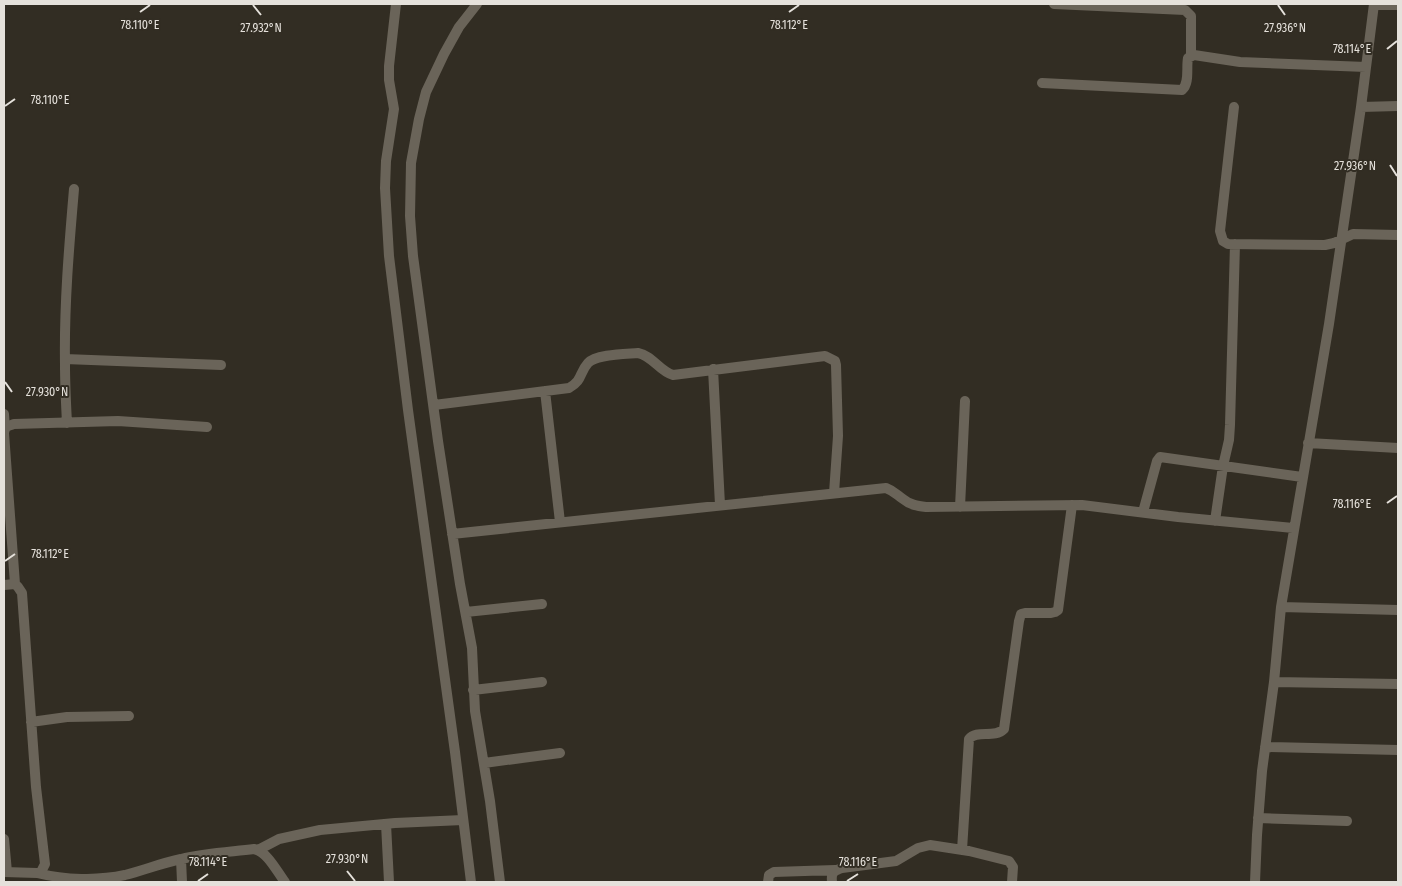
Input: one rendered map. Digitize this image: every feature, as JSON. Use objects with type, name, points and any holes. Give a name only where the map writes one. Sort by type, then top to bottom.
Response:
[{"type":"street","points":[[396,4],[388,66],[388,80],[394,109],[386,161],[385,188],[389,256],[471,882]]},
{"type":"street","points":[[477,4],[455,34],[426,92],[411,163],[410,216],[413,256],[452,534],[472,648],[475,710],[490,801],[500,882]]},
{"type":"street","points":[[1042,83],[1182,90],[1186,84],[1187,61],[1190,56],[1191,16],[1185,10],[1054,4]]},
{"type":"street","points":[[1255,882],[1258,818],[1281,607],[1329,324],[1374,4],[1398,5]]},
{"type":"street","points":[[1190,56],[1240,62],[1366,67]]},
{"type":"street","points":[[1361,107],[1398,106]]},
{"type":"street","points":[[1234,107],[1220,232],[1222,241],[1228,244],[1325,245],[1353,234],[1398,234]]},
{"type":"street","points":[[67,423],[65,358],[69,247],[74,189]]},
{"type":"street","points":[[1215,521],[1229,440],[1235,244]]},
{"type":"street","points":[[434,405],[569,388],[578,382],[588,363],[601,357],[644,354],[663,370],[673,375],[825,356],[835,361],[836,365],[838,420],[834,493]]},
{"type":"street","points":[[65,358],[220,366]]},
{"type":"street","points":[[713,369],[720,505]]},
{"type":"street","points":[[545,391],[560,522]]},
{"type":"street","points":[[960,507],[965,401]]},
{"type":"street","points":[[4,414],[9,584],[18,587],[22,593],[36,786],[45,864],[41,872],[37,873]]},
{"type":"street","points":[[5,428],[14,424],[118,421],[208,427]]},
{"type":"street","points":[[1308,443],[1398,448]]},
{"type":"street","points":[[1143,512],[1156,462],[1160,457],[1302,477]]},
{"type":"street","points":[[452,534],[886,488],[894,491],[912,505],[926,507],[1072,505],[1293,528]]},
{"type":"street","points":[[962,850],[968,739],[974,734],[997,734],[1004,729],[1021,614],[1025,612],[1051,613],[1058,610],[1072,505]]},
{"type":"street","points":[[466,612],[542,604]]},
{"type":"street","points":[[1281,607],[1398,610]]},
{"type":"street","points":[[473,690],[542,682]]},
{"type":"street","points":[[1274,682],[1398,684]]},
{"type":"street","points":[[31,722],[67,717],[129,716]]},
{"type":"street","points":[[1265,748],[1398,750]]},
{"type":"street","points":[[484,763],[560,753]]},
{"type":"street","points":[[1258,818],[1348,821]]},
{"type":"street","points":[[4,839],[5,872],[37,873],[48,876],[68,877],[116,876],[206,854],[258,850],[278,839],[320,830],[463,820]]},
{"type":"street","points":[[386,824],[389,882]]},
{"type":"street","points":[[768,882],[769,875],[774,872],[835,870],[888,863],[896,861],[924,845],[930,845],[1009,860],[1013,867],[1012,882]]},
{"type":"street","points":[[258,850],[265,855],[285,882]]},
{"type":"street","points":[[181,859],[182,882]]},
{"type":"street","points":[[832,882],[831,875],[835,870]]}]
